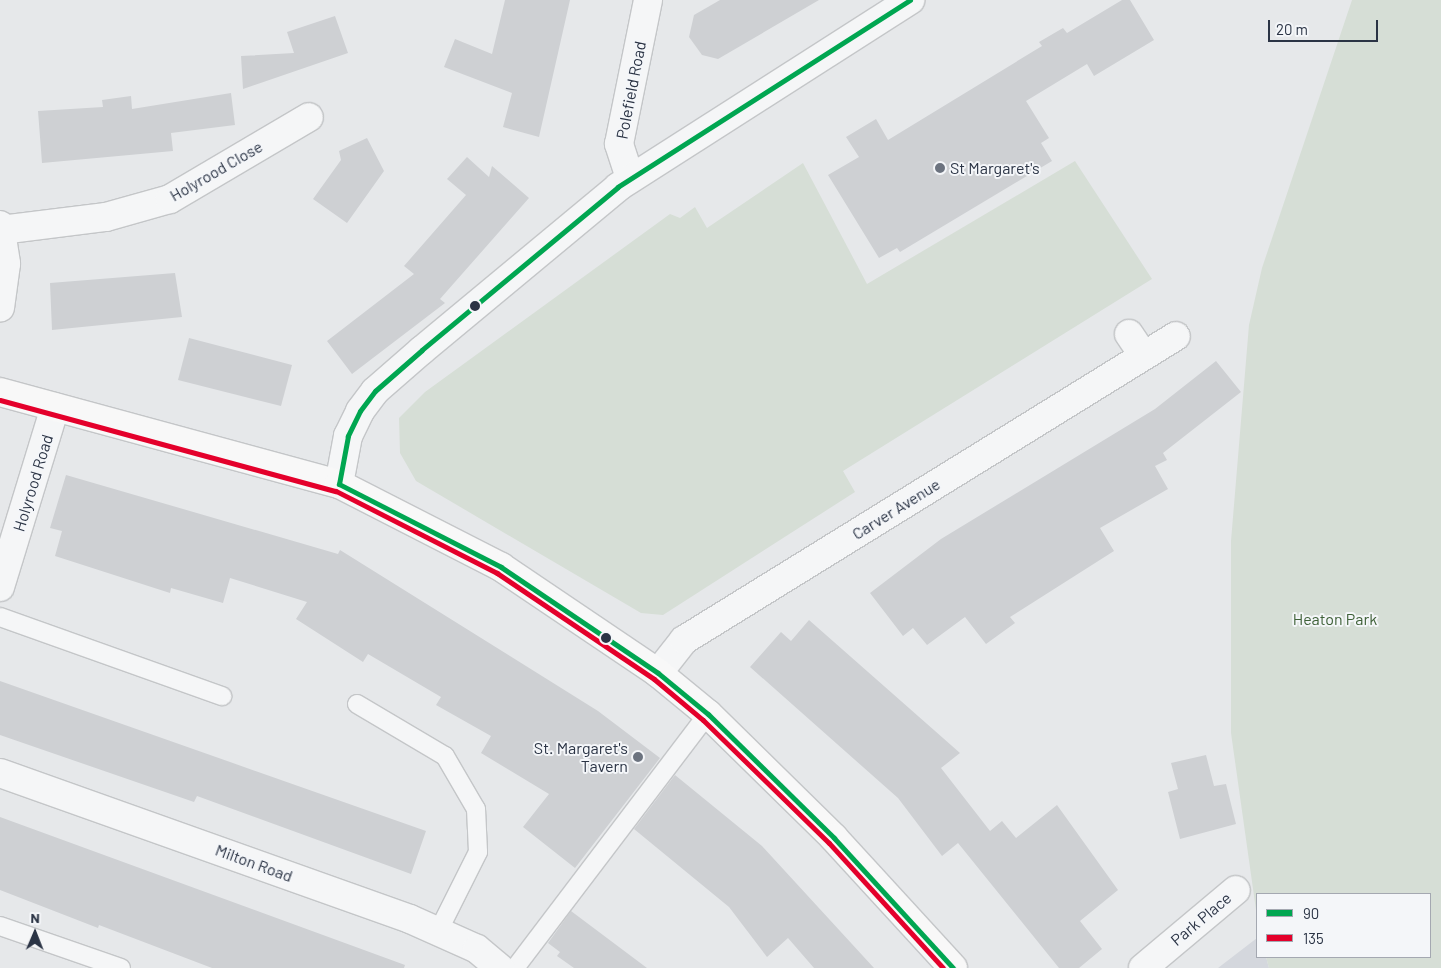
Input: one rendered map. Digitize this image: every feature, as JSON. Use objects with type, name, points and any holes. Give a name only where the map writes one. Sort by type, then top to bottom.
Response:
[{"type":"main road","points":[[0,392],[339,484],[501,567],[658,673],[708,714],[834,838],[953,968]]},
{"type":"street","name":"Polefield Road","points":[[630,178],[619,144],[648,0]]},
{"type":"street","points":[[339,484],[348,436],[375,391],[630,178],[910,0]]},
{"type":"street","name":"Holyrood Close","points":[[1,230],[106,217],[170,199],[309,117]]},
{"type":"street","points":[[0,225],[6,264],[0,308]]},
{"type":"street","name":"Carver Avenue","points":[[658,673],[684,640],[1136,345],[1176,336]]},
{"type":"street","name":"Holyrood Road","points":[[0,587],[55,407]]},
{"type":"street","name":"Milton Road","points":[[0,773],[438,932],[476,949],[500,968]]},
{"type":"street","name":"Park Place","points":[[1143,968],[1236,890]]},
{"type":"lane","points":[[0,617],[222,696]]},
{"type":"lane","points":[[357,704],[445,756],[476,809],[478,852],[438,932]]},
{"type":"lane","points":[[515,968],[708,714]]},
{"type":"lane","points":[[0,926],[121,968]]},
{"type":"shaded area","points":[[1256,939],[1256,958],[1266,958],[1269,968],[1218,968]]},
{"type":"green space","name":"Heaton Park","points":[[1352,0],[1441,0],[1441,968],[1269,968],[1266,958],[1431,958],[1431,893],[1256,893],[1256,910],[1231,733],[1231,541],[1249,325],[1262,268]]},
{"type":"green space","points":[[1075,161],[1152,279],[843,471],[855,492],[663,615],[641,613],[416,481],[400,453],[399,418],[425,392],[670,214],[680,218],[695,207],[707,228],[803,163],[867,284]]},
{"type":"building","points":[[505,0],[570,0],[539,137],[503,127],[512,93],[444,67],[455,39],[492,54]]},
{"type":"building","points":[[720,0],[819,0],[718,59],[702,55],[689,37],[694,15]]},
{"type":"building","name":"St Margaret's","points":[[1122,0],[1130,0],[1154,40],[1094,76],[1087,64],[1026,101],[1049,138],[1041,143],[1052,161],[900,252],[897,248],[879,258],[828,175],[859,157],[846,137],[876,119],[888,140],[1042,46],[1039,42],[1063,28],[1067,33]]},
{"type":"building","points":[[335,16],[348,53],[243,89],[241,56],[294,53],[287,32]]},
{"type":"building","points":[[231,93],[235,125],[171,133],[173,151],[42,163],[38,111],[103,107],[102,100],[131,96],[132,109]]},
{"type":"building","points":[[367,138],[384,171],[347,223],[313,199],[341,160],[339,151]]},
{"type":"building","points":[[467,157],[489,177],[492,166],[529,198],[440,299],[445,303],[352,374],[327,341],[414,274],[404,266],[466,195],[447,179]]},
{"type":"building","points":[[175,273],[182,317],[52,330],[50,283]]},
{"type":"building","points":[[189,338],[292,365],[281,406],[178,380]]},
{"type":"building","points":[[1216,361],[1241,392],[1163,453],[1167,460],[1155,466],[1168,489],[1100,528],[1114,551],[1010,617],[1015,623],[986,644],[965,617],[927,645],[913,628],[903,636],[870,593],[941,539],[1155,409]]},
{"type":"building","points":[[66,475],[338,554],[340,550],[598,711],[660,758],[575,868],[523,827],[549,794],[481,753],[491,736],[436,705],[441,697],[368,654],[363,662],[296,619],[307,602],[230,578],[223,603],[171,588],[170,593],[55,556],[62,531],[50,528]]},
{"type":"building","points":[[809,620],[960,753],[941,768],[990,831],[1002,821],[1016,838],[1057,805],[1118,890],[1080,921],[1102,949],[1079,968],[1059,968],[958,843],[942,856],[898,798],[750,667],[781,632],[791,641]]},
{"type":"building","points":[[0,681],[426,831],[411,874],[197,796],[194,802],[0,735]]},
{"type":"building","points":[[1206,755],[1214,786],[1226,784],[1236,824],[1180,839],[1168,792],[1178,789],[1171,763]]},
{"type":"building","points":[[675,775],[762,846],[874,968],[814,968],[788,938],[767,957],[729,907],[634,829]]},
{"type":"building","points":[[0,817],[405,965],[404,968],[212,968],[99,925],[98,928],[0,890]]},
{"type":"building","points":[[571,911],[647,968],[574,968],[557,956],[560,952],[548,943]]},
{"type":"transit line","name":"90","points":[[910,0],[618,187],[422,350],[375,391],[360,411],[348,436],[339,484],[501,567],[658,673],[708,714],[834,838],[953,968]]},
{"type":"transit line","name":"135","points":[[0,400],[336,491],[497,573],[654,679],[703,720],[829,843],[943,968]]},
{"type":"place","name":"St Margaret's","points":[[940,168]]},
{"type":"place","name":"St. Margaret's Tavern","points":[[638,757]]}]
